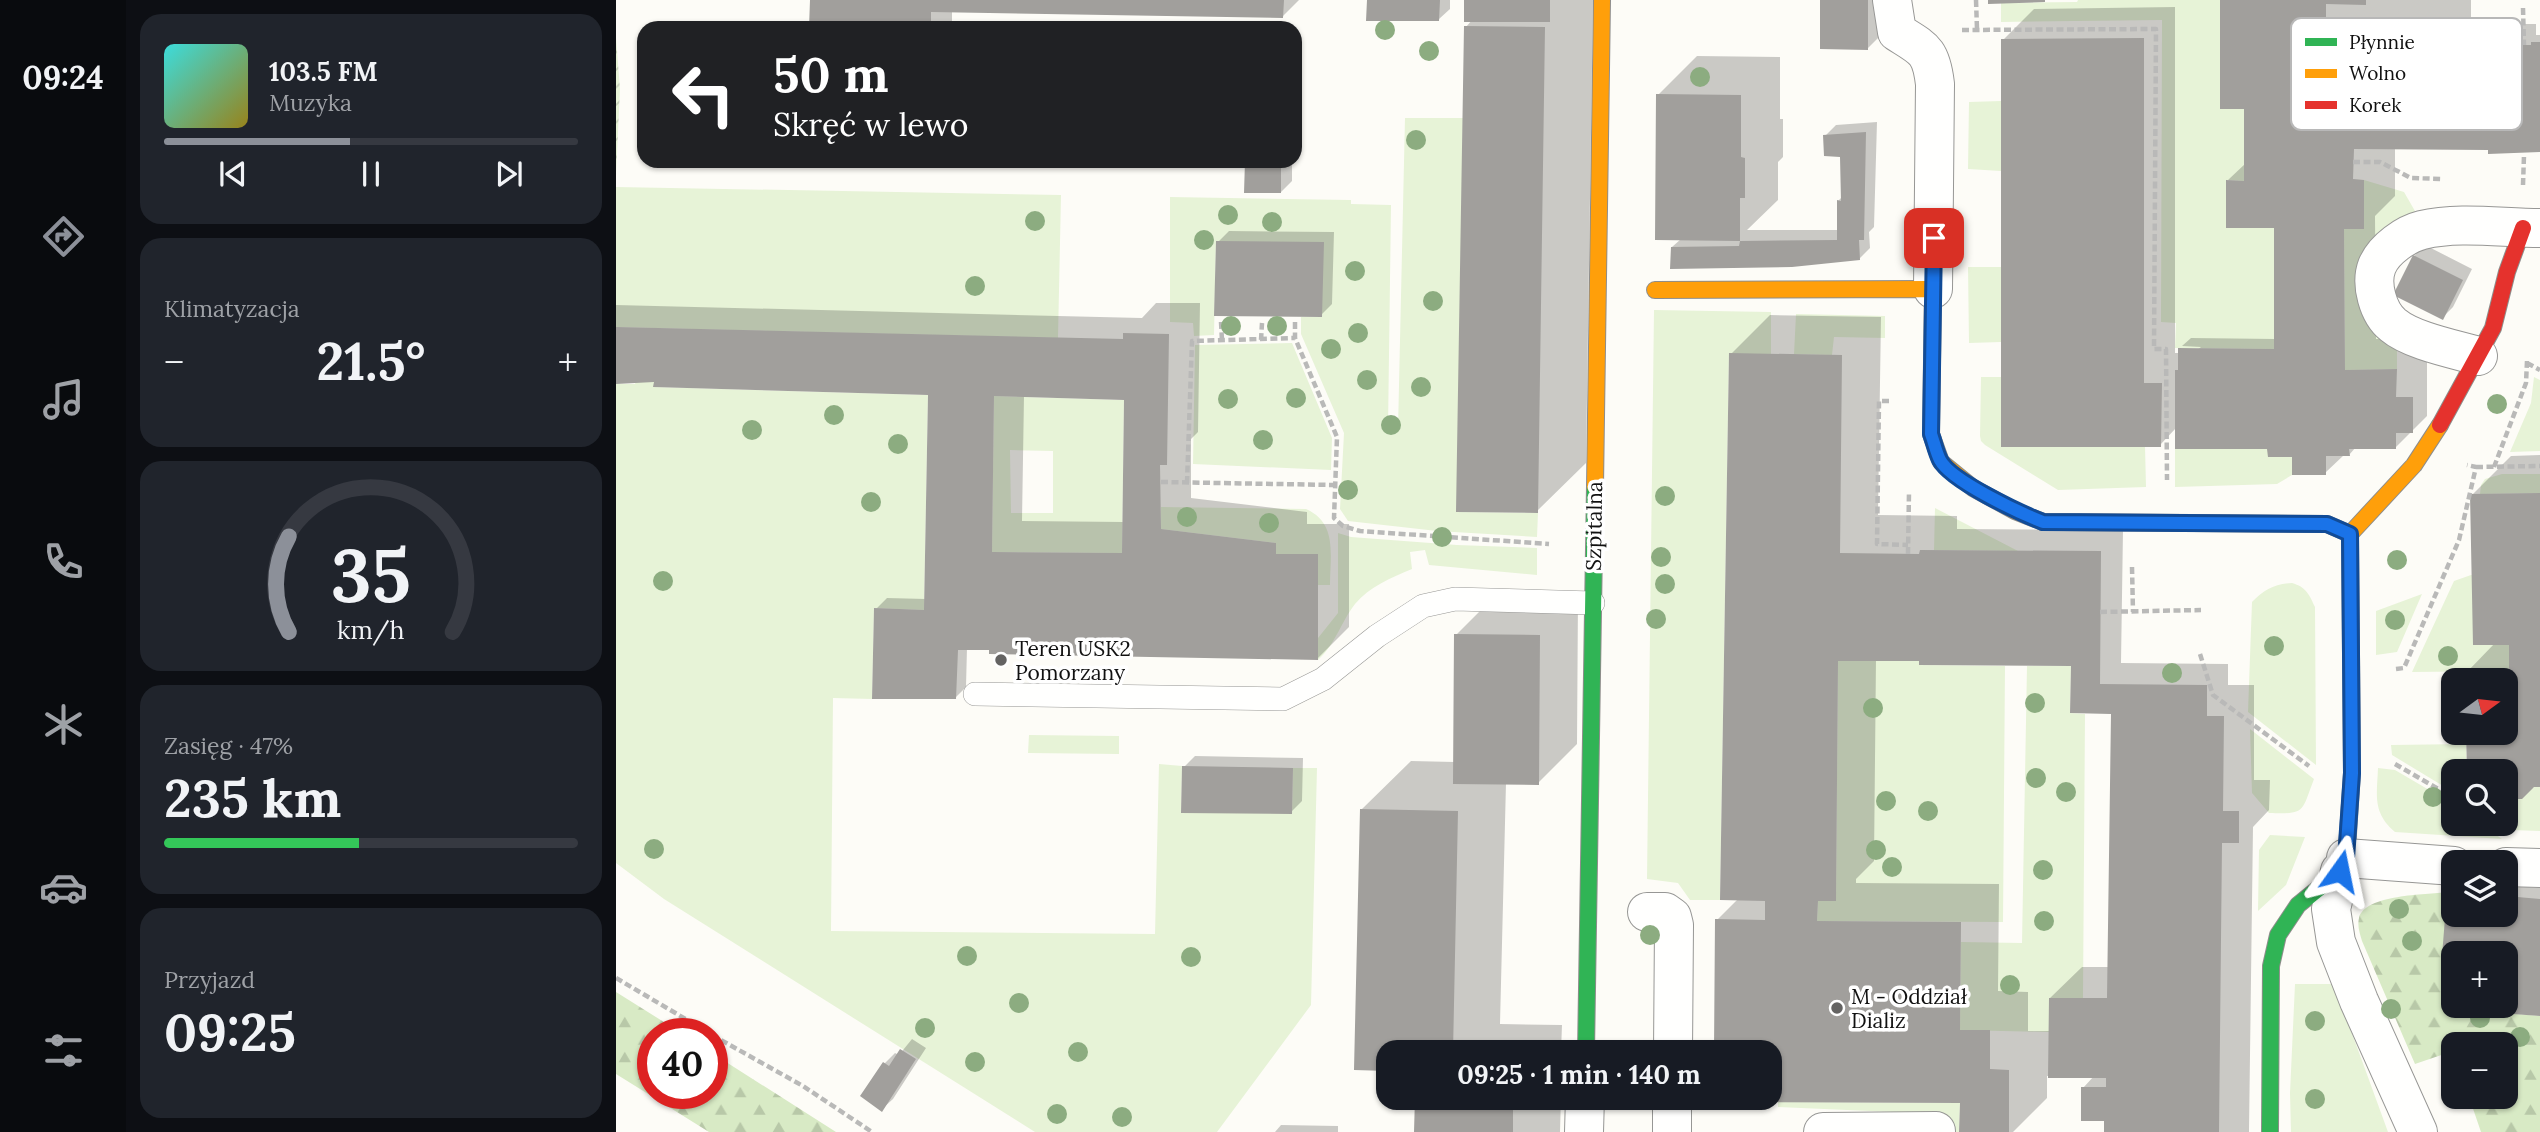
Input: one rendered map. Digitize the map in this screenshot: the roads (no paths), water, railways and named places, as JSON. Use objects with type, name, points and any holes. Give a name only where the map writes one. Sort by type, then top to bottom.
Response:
[{"type":"street","name":"Szpitalna","points":[[1586,1040],[1602,0]]},
{"type":"street","points":[[1892,0],[1897,32],[1920,47],[1932,62],[1935,84],[1931,434],[1941,462],[1973,488],[2015,511],[2043,522],[2327,524],[2350,534]]},
{"type":"street","points":[[2418,1132],[2359,1001],[2336,942],[2331,909],[2343,865],[2352,773],[2350,534],[2414,466],[2451,408],[2493,328],[2507,272],[2531,228],[2445,227],[2421,230],[2403,237],[2377,265],[2378,306],[2393,325],[2427,341],[2478,356]]},
{"type":"street","points":[[1655,290],[1933,289]]},
{"type":"street","points":[[2270,1132],[2271,965],[2278,934],[2298,905],[2343,865],[2441,866]]},
{"type":"street","points":[[2518,867],[2540,868]]},
{"type":"street","points":[[1647,912],[1665,912],[1672,916],[1674,925],[1673,1040]]},
{"type":"street","points":[[1584,1132],[1585,1110]]},
{"type":"street","points":[[1672,1110],[1672,1132]]},
{"type":"street","points":[[1823,1132],[1936,1131]]},
{"type":"lane","points":[[975,694],[1283,699],[1323,679],[1377,636],[1423,606],[1455,599],[1593,603]]},
{"type":"place","name":"Teren USK2 Pomorzany","points":[[1001,660]]},
{"type":"place","name":"M - Oddział Dializ","points":[[1837,1008]]}]
